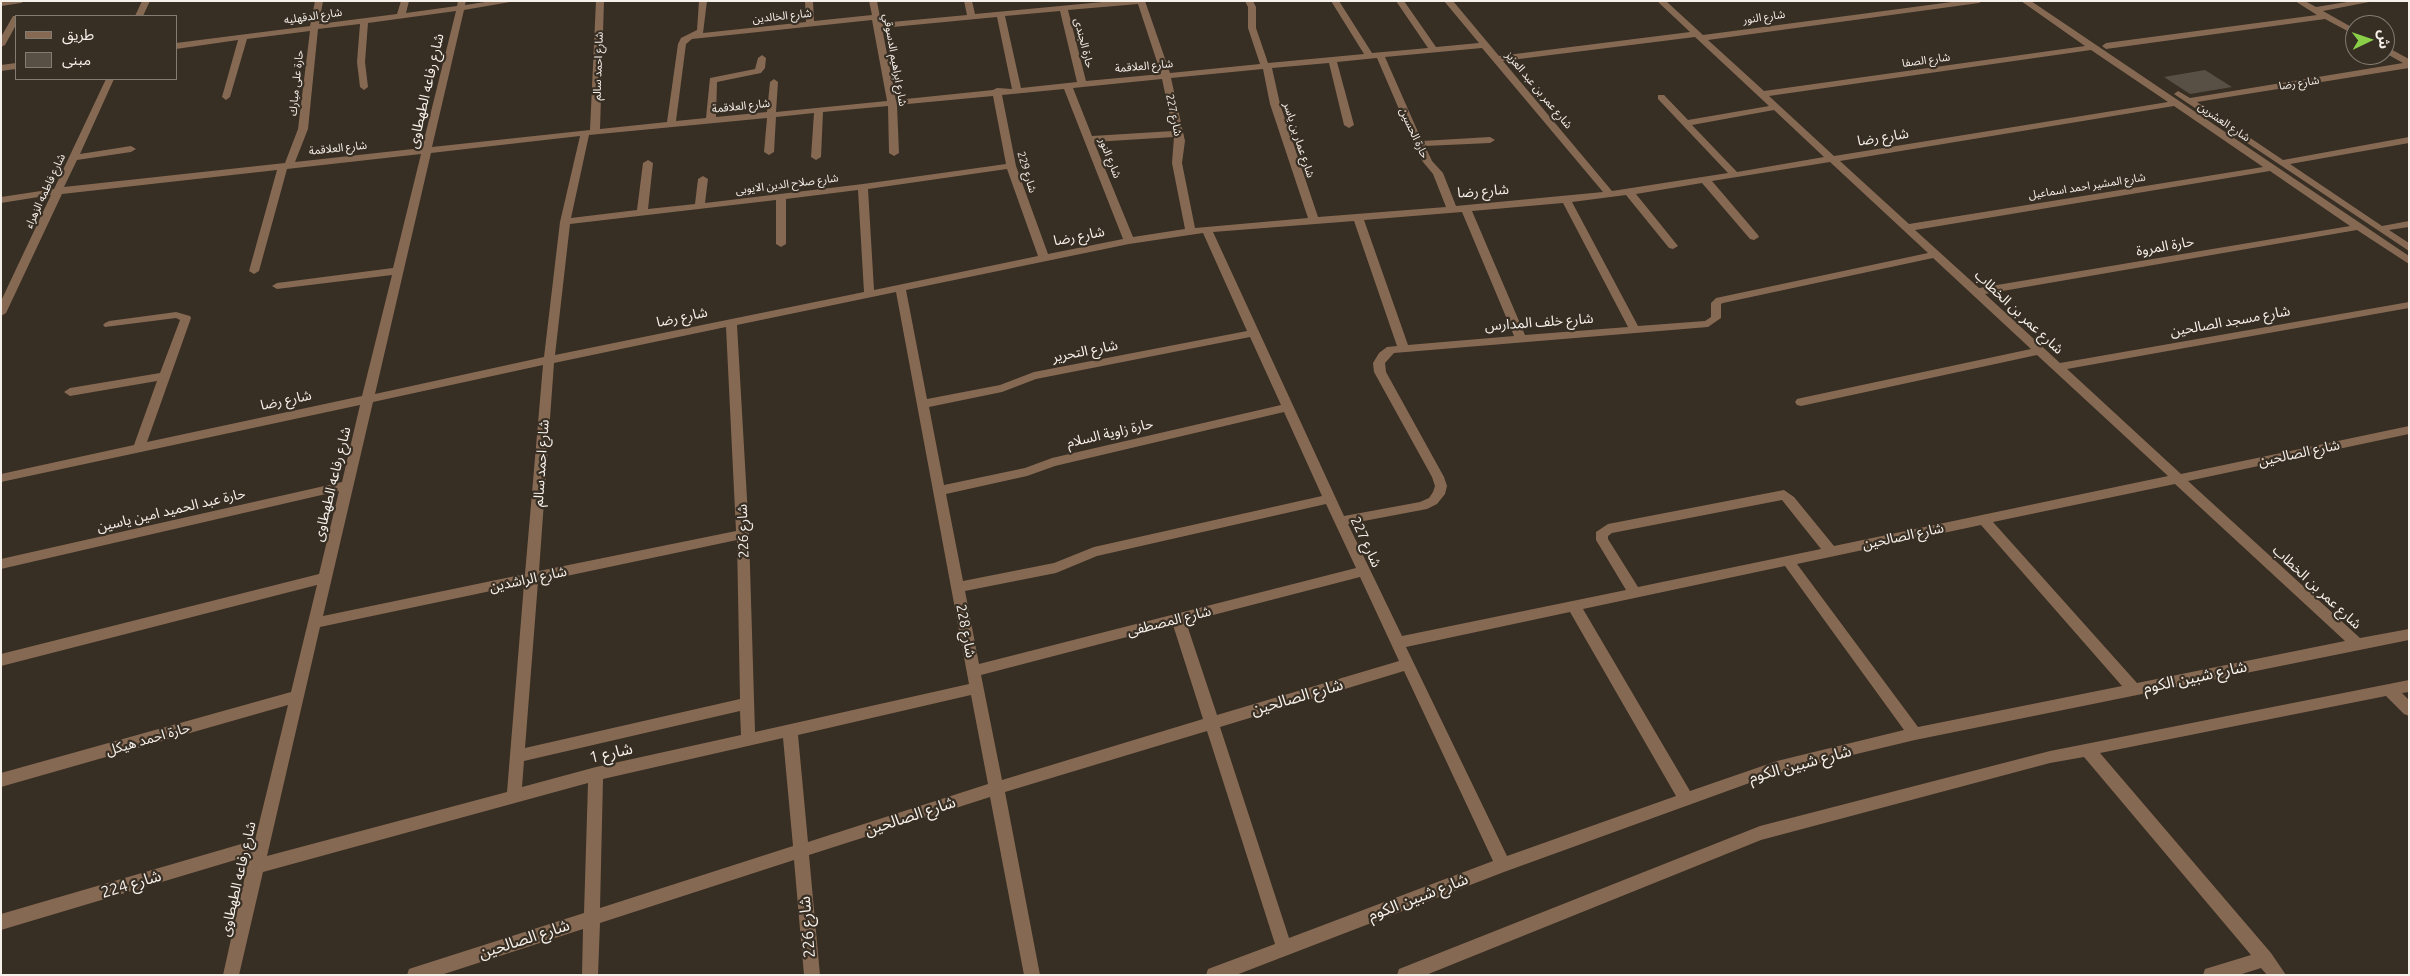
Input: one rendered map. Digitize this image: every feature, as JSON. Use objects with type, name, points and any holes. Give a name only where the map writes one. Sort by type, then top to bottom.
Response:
[{"type":"street","points":[[1,4],[21,1]]},
{"type":"street","points":[[18,15],[26,1]]},
{"type":"street","points":[[139,15],[146,1]]},
{"type":"street","name":"حارة على مبارك","points":[[254,271],[286,165],[303,129],[314,28],[320,1]]},
{"type":"street","points":[[401,16],[404,1]]},
{"type":"street","name":"شارع الدقهليه","points":[[178,46],[401,16],[461,5],[512,1]]},
{"type":"street","name":"شارع احمد سالم","points":[[514,796],[549,360],[566,222],[590,132],[600,1]]},
{"type":"street","points":[[671,124],[682,44],[702,29],[704,1]]},
{"type":"street","points":[[809,1],[810,24]]},
{"type":"street","name":"شارع ابراهيم الدسوقي","points":[[873,1],[892,102],[894,153]]},
{"type":"street","points":[[968,1],[972,17]]},
{"type":"street","name":"شارع الخالدين","points":[[690,37],[810,24],[972,17],[1141,1]]},
{"type":"street","name":"شارع 227","points":[[1141,1],[1166,75],[1178,134],[1177,163],[1191,231]]},
{"type":"street","name":"شارع عمار بن ياسر","points":[[1249,1],[1252,8],[1252,28],[1266,66],[1275,104],[1314,220]]},
{"type":"street","points":[[1334,1],[1369,56]]},
{"type":"street","points":[[1400,1],[1434,50]]},
{"type":"street","name":"شارع عمر بن عبد العزيز","points":[[1448,1],[1610,195]]},
{"type":"street","name":"شارع عمر بن الخطاب","points":[[1661,1],[2357,644]]},
{"type":"street","name":"شارع النور","points":[[1496,58],[1699,36],[1979,1]]},
{"type":"street","name":"شارع العشرين","points":[[2025,1],[2176,103],[2409,248]]},
{"type":"street","name":"شارع العشرين","points":[[2040,1],[2189,101],[2359,228],[2409,261]]},
{"type":"street","points":[[2299,1],[2345,27]]},
{"type":"street","points":[[2314,10],[2370,1]]},
{"type":"street","name":"شارع رفاعه الطهطاوى","points":[[231,975],[313,623],[400,271],[461,5]]},
{"type":"street","name":"حارة الجندى","points":[[1063,8],[1082,83]]},
{"type":"street","points":[[1000,14],[1017,90]]},
{"type":"street","points":[[2106,46],[2325,16]]},
{"type":"street","points":[[1,46],[15,21]]},
{"type":"street","points":[[364,21],[362,62],[364,87]]},
{"type":"street","points":[[226,97],[243,37]]},
{"type":"street","name":"شارع العلاقمة","points":[[1,200],[58,191],[590,132],[1484,45]]},
{"type":"street","name":"شارع الصفا","points":[[1762,94],[2093,47]]},
{"type":"street","name":"حارة الحسين","points":[[1380,55],[1419,144],[1428,162],[1438,173],[1452,209]]},
{"type":"street","points":[[2395,55],[2409,64]]},
{"type":"street","points":[[711,120],[713,80],[758,71],[761,68],[762,58]]},
{"type":"street","points":[[1332,59],[1349,125]]},
{"type":"street","name":"شارع رضا","points":[[2189,101],[2409,64]]},
{"type":"street","points":[[1,68],[15,66]]},
{"type":"street","name":"شارع فاطمه الزهراء","points":[[1,313],[110,80]]},
{"type":"street","points":[[769,152],[774,82]]},
{"type":"street","name":"شارع النور","points":[[1067,85],[1129,241]]},
{"type":"street","name":"شارع 229","points":[[997,92],[1011,166],[1044,258]]},
{"type":"street","points":[[1661,96],[1736,176]]},
{"type":"street","name":"شارع رضا","points":[[1,478],[549,360],[1129,241],[1206,229],[1610,195],[2176,103]]},
{"type":"street","points":[[1686,123],[1776,107]]},
{"type":"street","points":[[816,157],[819,109]]},
{"type":"street","points":[[1089,139],[1178,134]]},
{"type":"street","points":[[1419,144],[1490,140]]},
{"type":"street","name":"شارع المشير احمد اسماعيل","points":[[1906,228],[2276,165],[2409,140]]},
{"type":"street","points":[[74,158],[131,150]]},
{"type":"street","points":[[642,214],[648,163]]},
{"type":"street","name":"شارع صلاح الدين الايوبى","points":[[566,222],[863,187],[1011,166]]},
{"type":"street","points":[[700,207],[703,179]]},
{"type":"street","points":[[1705,180],[1754,237]]},
{"type":"street","points":[[863,187],[869,294]]},
{"type":"street","points":[[1629,192],[1673,246]]},
{"type":"street","points":[[780,197],[781,244]]},
{"type":"street","points":[[1566,200],[1635,330]]},
{"type":"street","points":[[1466,208],[1521,339]]},
{"type":"street","points":[[1358,216],[1403,348]]},
{"type":"street","points":[[2380,229],[2409,224]]},
{"type":"street","name":"حارة المروة","points":[[1976,292],[2359,228]]},
{"type":"street","name":"شارع 227","points":[[1206,229],[1340,521],[1503,865]]},
{"type":"street","name":"شارع خلف المدارس","points":[[1340,521],[1423,506],[1433,501],[1439,494],[1441,486],[1438,477],[1380,372],[1379,363],[1383,356],[1392,350],[1708,324],[1716,318],[1716,303],[1720,300],[1936,255]]},
{"type":"street","points":[[277,286],[400,271]]},
{"type":"street","name":"شارع 228","points":[[900,287],[1032,975]]},
{"type":"street","name":"شارع مسجد الصالحين","points":[[2057,367],[2409,305]]},
{"type":"street","points":[[109,325],[176,315],[185,316],[186,318],[139,447]]},
{"type":"street","name":"شارع 226","points":[[731,322],[743,534],[748,740]]},
{"type":"street","name":"شارع التحرير","points":[[923,404],[1002,388],[1034,376],[1254,334]]},
{"type":"street","points":[[1801,402],[2039,351]]},
{"type":"street","points":[[70,392],[165,376]]},
{"type":"street","name":"حارة زاوية السلام","points":[[939,492],[1027,472],[1052,462],[1288,407]]},
{"type":"street","name":"شارع الصالحين","points":[[1397,643],[2409,430]]},
{"type":"street","name":"حارة عبد الحميد امين ياسين","points":[[1,564],[347,485]]},
{"type":"street","points":[[1635,593],[1602,540],[1602,535],[1608,529],[1784,495],[1831,552]]},
{"type":"street","points":[[958,587],[1056,568],[1094,552],[1330,499]]},
{"type":"street","points":[[1983,519],[2134,690]]},
{"type":"street","name":"شارع الراشدين","points":[[313,623],[743,534]]},
{"type":"street","points":[[1788,561],[1915,734]]},
{"type":"street","name":"شارع المصطفى","points":[[974,670],[1364,571]]},
{"type":"street","points":[[1,660],[324,578]]},
{"type":"street","points":[[1574,606],[1686,799]]},
{"type":"street","points":[[1178,618],[1284,947]]},
{"type":"street","name":"شارع شبين الكوم","points":[[1214,975],[1503,865],[1777,767],[1915,734],[2409,634]]},
{"type":"street","name":"شارع الصالحين","points":[[415,975],[997,788],[1407,664]]},
{"type":"street","points":[[1406,975],[1760,833],[2088,750],[2409,686]]},
{"type":"street","name":"شارع 1","points":[[255,867],[596,774],[978,688]]},
{"type":"street","points":[[2389,690],[2409,710]]},
{"type":"street","name":"حارة احمد هيكل","points":[[1,780],[296,697]]},
{"type":"street","points":[[517,756],[747,703]]},
{"type":"street","name":"شارع 226","points":[[790,730],[812,975]]},
{"type":"street","points":[[2088,750],[2278,975]]},
{"type":"street","points":[[590,975],[596,774]]},
{"type":"street","name":"شارع 224","points":[[1,922],[261,845]]},
{"type":"street","points":[[2211,975],[2265,959]]},
{"type":"building","points":[[2205,70],[2232,87],[2190,94],[2164,77]]}]
